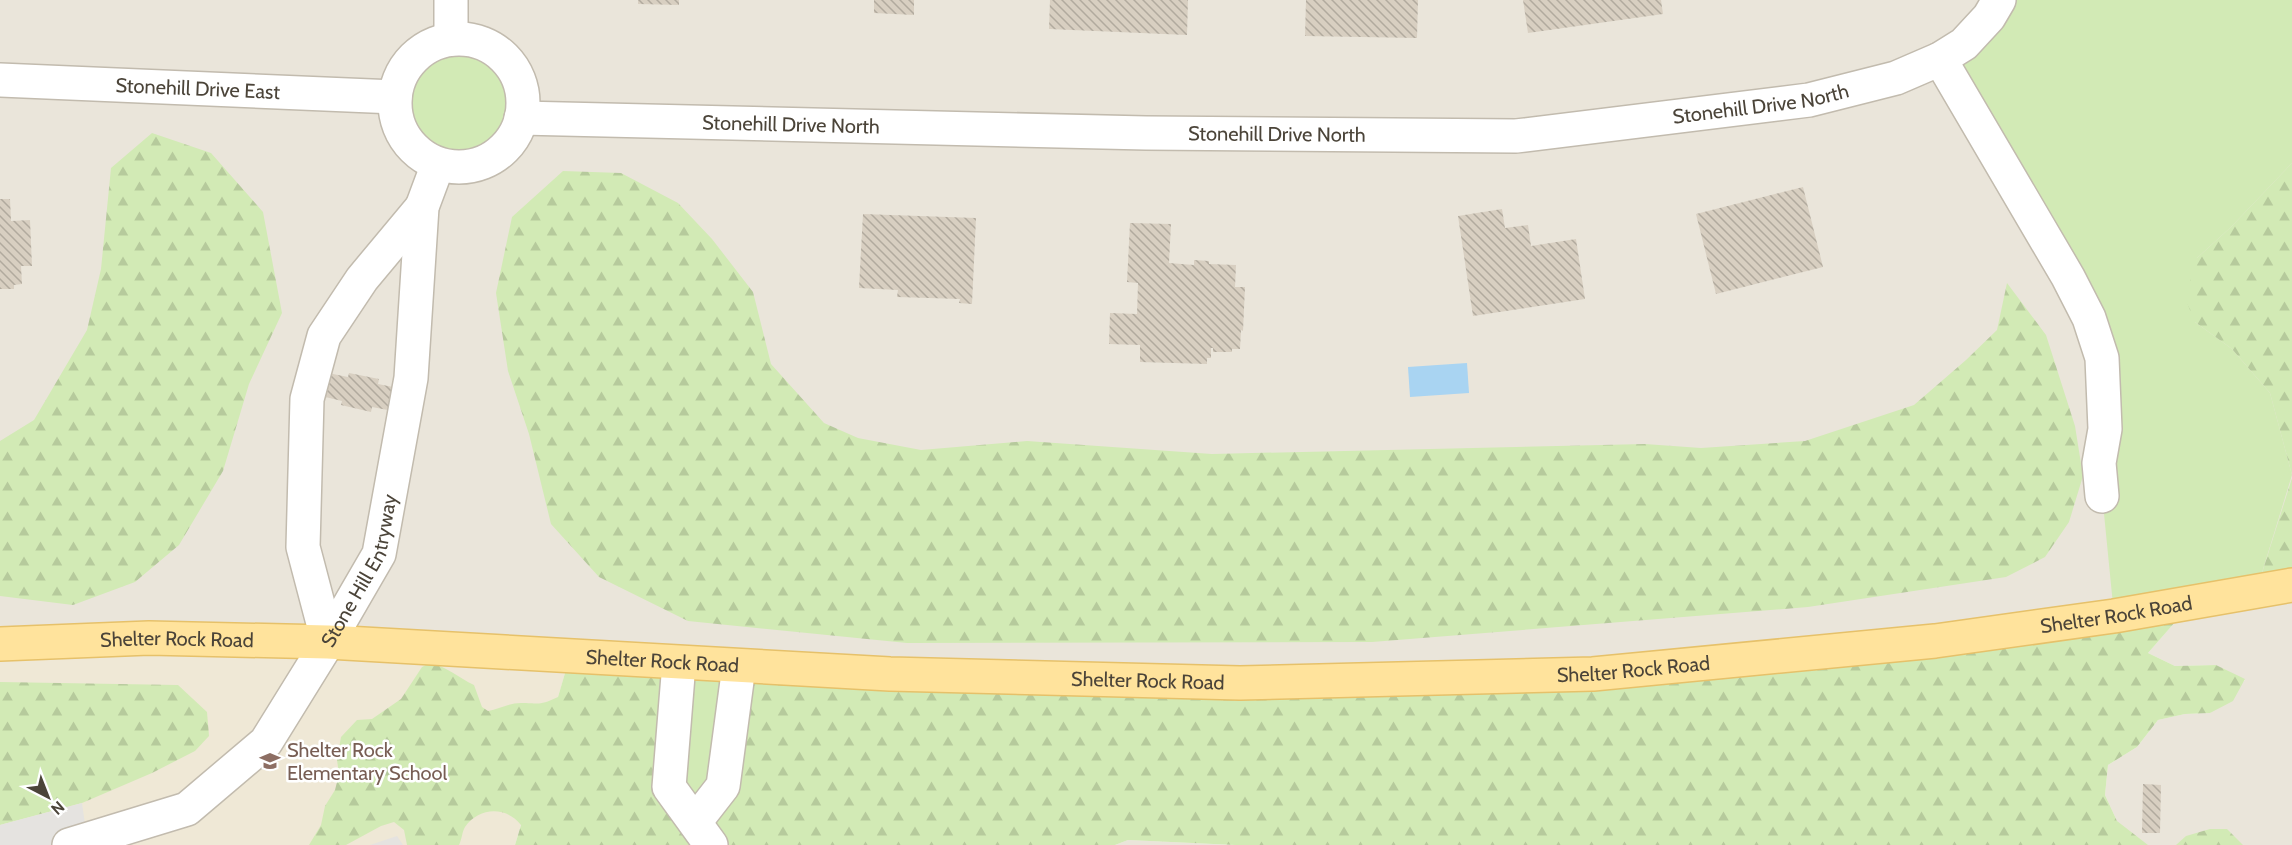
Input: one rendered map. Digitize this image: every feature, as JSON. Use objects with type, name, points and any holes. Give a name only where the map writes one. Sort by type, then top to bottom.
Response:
[{"type":"main road","name":"Shelter Rock Road","points":[[0,644],[149,638],[328,642],[890,674],[1240,683],[1593,674],[1935,641],[2114,616],[2292,585]]},
{"type":"street","points":[[451,0],[451,39]]},
{"type":"street","name":"Stonehill Drive North","points":[[521,118],[1146,133],[1516,135],[1809,100],[1896,78],[1964,44],[1989,17],[1999,0]]},
{"type":"street","points":[[451,39],[471,40],[491,48],[507,60],[518,78],[523,98],[521,118],[513,137],[489,159],[480,164],[459,168],[438,164],[419,154],[405,138],[396,119],[395,97],[400,76],[412,58],[430,46],[451,39]]},
{"type":"street","points":[[1940,58],[2068,277],[2089,318],[2102,358],[2105,429],[2099,463],[2102,496]]},
{"type":"street","name":"Stonehill Drive East","points":[[0,80],[395,97]]},
{"type":"street","name":"Stone Hill Entryway","points":[[328,642],[379,554],[411,378],[422,207],[438,164]]},
{"type":"street","name":"Stone Hill Entryway","points":[[328,642],[303,547],[307,399],[324,336],[362,279],[422,207]]},
{"type":"street","points":[[69,845],[187,809],[266,742],[328,642]]},
{"type":"street","points":[[679,663],[669,787],[703,834]]},
{"type":"street","points":[[703,834],[723,786],[739,666]]},
{"type":"shaded area","points":[[0,0],[2292,0],[2292,845],[2124,845],[2117,821],[2105,795],[2108,765],[2137,747],[2158,720],[2185,714],[2210,713],[2245,680],[2216,665],[2175,666],[2148,653],[2189,606],[1593,674],[0,644]]},
{"type":"shaded area","name":"Shelter Rock Elementary School","points":[[0,644],[570,656],[515,845],[0,845]]},
{"type":"shaded area","points":[[82,803],[88,845],[0,845],[0,825]]},
{"type":"shaded area","points":[[397,836],[403,845],[370,845]]},
{"type":"shaded area","points":[[1128,840],[1235,845],[1115,845]]},
{"type":"green space","points":[[1999,0],[2292,0],[2292,163],[2231,227],[2197,258],[2195,322],[2232,349],[2270,393],[2292,475],[2256,592],[2114,615],[2099,463],[2102,358],[1940,59]]},
{"type":"green space","points":[[459,39],[483,44],[504,58],[518,79],[523,103],[518,127],[504,148],[483,162],[459,167],[435,162],[414,148],[400,127],[395,103],[400,79],[414,58],[435,44]]},
{"type":"green space","points":[[152,133],[211,153],[263,212],[282,313],[249,384],[223,471],[179,545],[135,582],[73,605],[0,596],[0,441],[34,420],[87,330],[101,269],[111,168]]},
{"type":"green space","points":[[2292,163],[2292,475],[2270,393],[2232,349],[2195,322],[2185,298],[2197,258],[2231,227]]},
{"type":"green space","points":[[563,171],[621,173],[678,203],[712,239],[753,292],[771,364],[824,423],[858,438],[921,450],[1027,441],[1212,454],[1645,444],[1701,448],[1805,441],[1914,405],[1997,330],[2007,283],[2046,335],[2075,426],[2083,476],[2069,522],[2045,557],[2006,577],[1808,607],[1372,642],[907,643],[688,621],[599,577],[551,524],[529,434],[508,371],[496,293],[512,217]]},
{"type":"green space","points":[[2292,478],[2292,585],[2256,592]]},
{"type":"green space","points":[[2190,605],[2148,653],[2175,666],[2216,665],[2245,679],[2233,701],[2210,713],[2185,714],[2158,720],[2137,747],[2108,765],[2105,795],[2117,821],[2148,845],[1235,845],[1128,840],[1115,845],[515,845],[521,825],[508,814],[493,811],[471,820],[464,829],[459,845],[407,845],[404,830],[394,822],[381,826],[346,845],[309,845],[321,825],[325,806],[335,790],[339,774],[337,760],[341,737],[357,720],[372,719],[401,699],[422,667],[430,663],[447,669],[474,685],[482,707],[488,711],[517,703],[543,703],[558,697],[570,656],[679,663],[674,734],[695,822],[723,786],[739,666],[1593,674]]},
{"type":"green space","points":[[679,663],[739,666],[723,786],[695,822],[674,734]]},
{"type":"green space","points":[[0,682],[178,685],[207,712],[209,736],[195,751],[152,773],[82,803],[0,825]]},
{"type":"green space","points":[[2210,829],[2227,829],[2243,845],[2176,845],[2186,836]]},
{"type":"water","points":[[1467,363],[1469,393],[1410,397],[1408,367]]},
{"type":"building","points":[[638,0],[679,0],[679,5],[638,4]]},
{"type":"building","points":[[874,0],[914,0],[914,15],[874,13]]},
{"type":"building","points":[[1050,0],[1188,0],[1187,35],[1049,29]]},
{"type":"building","points":[[1306,0],[1418,0],[1417,38],[1305,36]]},
{"type":"building","points":[[1523,0],[1661,0],[1663,14],[1528,33]]},
{"type":"building","points":[[1803,187],[1823,267],[1716,294],[1696,214]]},
{"type":"building","points":[[0,199],[10,199],[11,221],[30,220],[32,266],[21,266],[22,284],[14,285],[14,289],[0,289]]},
{"type":"building","points":[[1502,209],[1505,228],[1528,225],[1531,246],[1576,239],[1585,299],[1473,316],[1458,216]]},
{"type":"building","points":[[863,214],[976,218],[972,304],[959,303],[960,299],[897,297],[898,290],[859,288]]},
{"type":"building","points":[[1130,223],[1171,224],[1169,263],[1194,265],[1194,260],[1209,261],[1209,264],[1236,265],[1235,287],[1245,287],[1240,349],[1232,349],[1232,352],[1213,352],[1211,348],[1211,358],[1207,358],[1207,364],[1140,362],[1140,345],[1109,344],[1110,313],[1137,314],[1138,283],[1127,282]]},
{"type":"building","points":[[323,372],[348,377],[349,373],[379,379],[378,384],[398,388],[393,411],[372,407],[371,412],[341,405],[342,401],[317,395]]},
{"type":"building","points":[[2143,784],[2161,785],[2160,833],[2142,833]]},
{"type":"place","name":"Shelter Rock Elementary School","points":[[270,761]]}]
